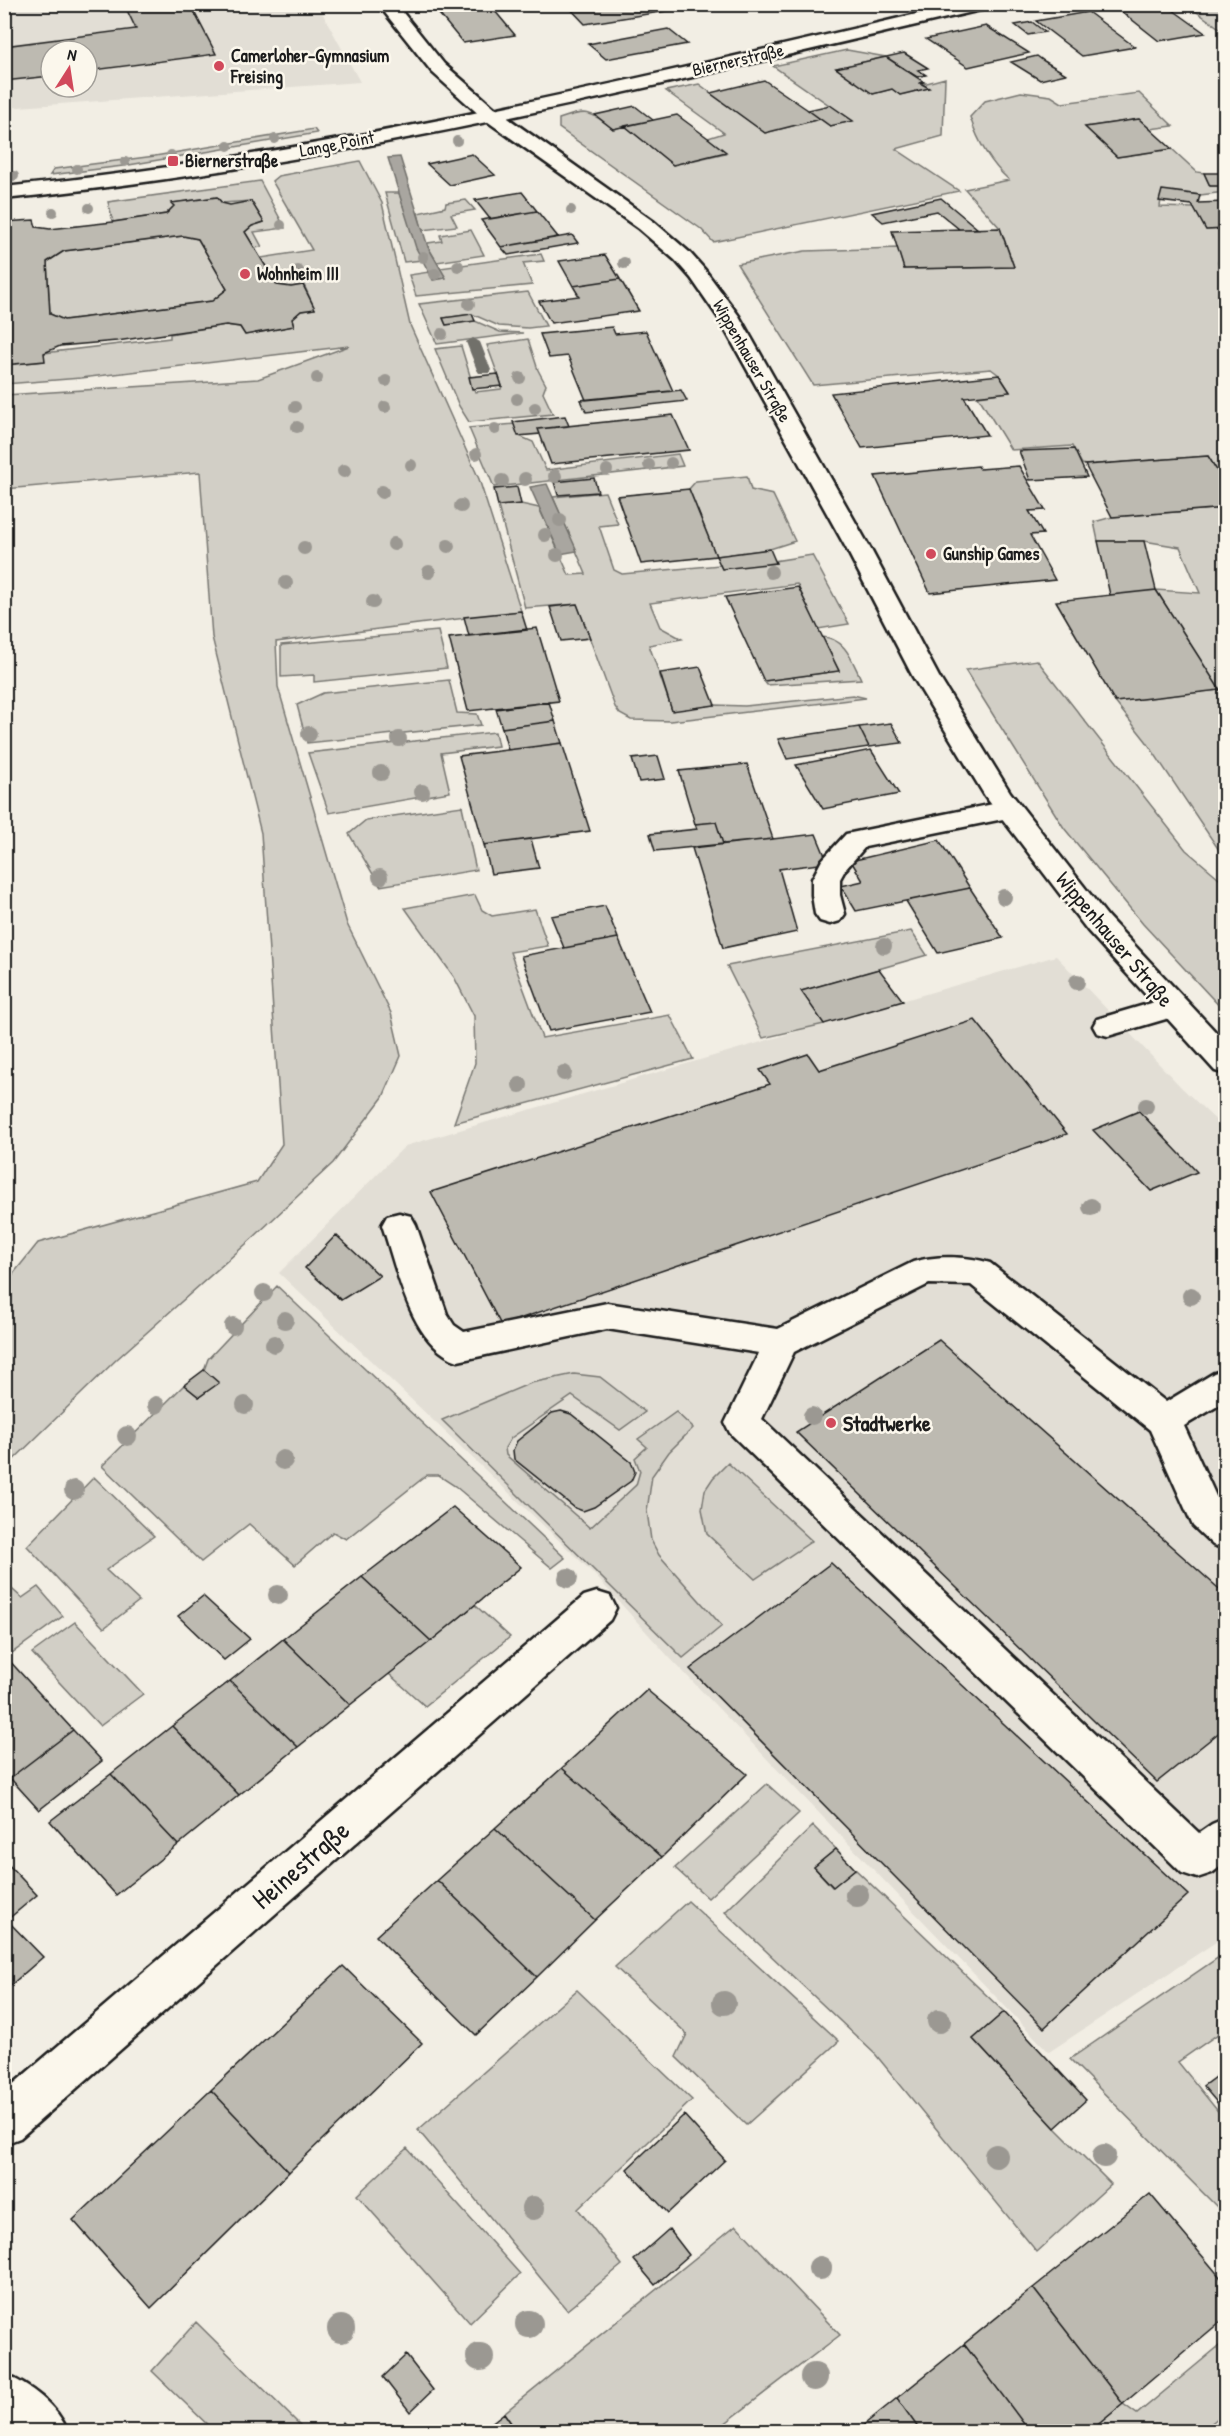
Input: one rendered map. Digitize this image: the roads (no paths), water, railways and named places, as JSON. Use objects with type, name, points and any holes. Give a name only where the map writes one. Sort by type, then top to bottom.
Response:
[{"type":"street","name":"Wippenhauser Straße","points":[[386,4],[438,68],[490,114],[646,225],[682,256],[709,288],[728,316],[857,546],[926,677],[1008,810],[1098,924],[1226,1063]]},
{"type":"street","name":"Biernerstraße","points":[[490,114],[985,4]]},
{"type":"street","name":"Lange Point","points":[[4,193],[255,160],[490,114]]},
{"type":"street","points":[[830,914],[826,895],[826,879],[832,866],[856,840],[1008,810]]},
{"type":"street","points":[[1108,1026],[1172,1007]]},
{"type":"street","points":[[399,1225],[431,1318],[442,1334],[458,1347],[607,1316],[781,1343],[925,1271],[978,1272],[1164,1421],[1206,1515],[1226,1534]]},
{"type":"street","points":[[781,1343],[743,1423],[1197,1859],[1226,1838]]},
{"type":"street","points":[[1164,1421],[1226,1383]]},
{"type":"street","name":"Heinestraße","points":[[4,2122],[597,1608]]},
{"type":"street","points":[[4,2398],[44,2432]]},
{"type":"waterway","points":[[473,342],[484,370]]},
{"type":"place","name":"Camerloher-Gymnasium Freising","points":[[219,66]]},
{"type":"place","name":"Biernerstraße","points":[[173,161]]},
{"type":"place","name":"Wohnheim III","points":[[245,274]]},
{"type":"place","name":"Gunship Games","points":[[931,554]]},
{"type":"place","name":"Stadtwerke","points":[[831,1423]]}]
